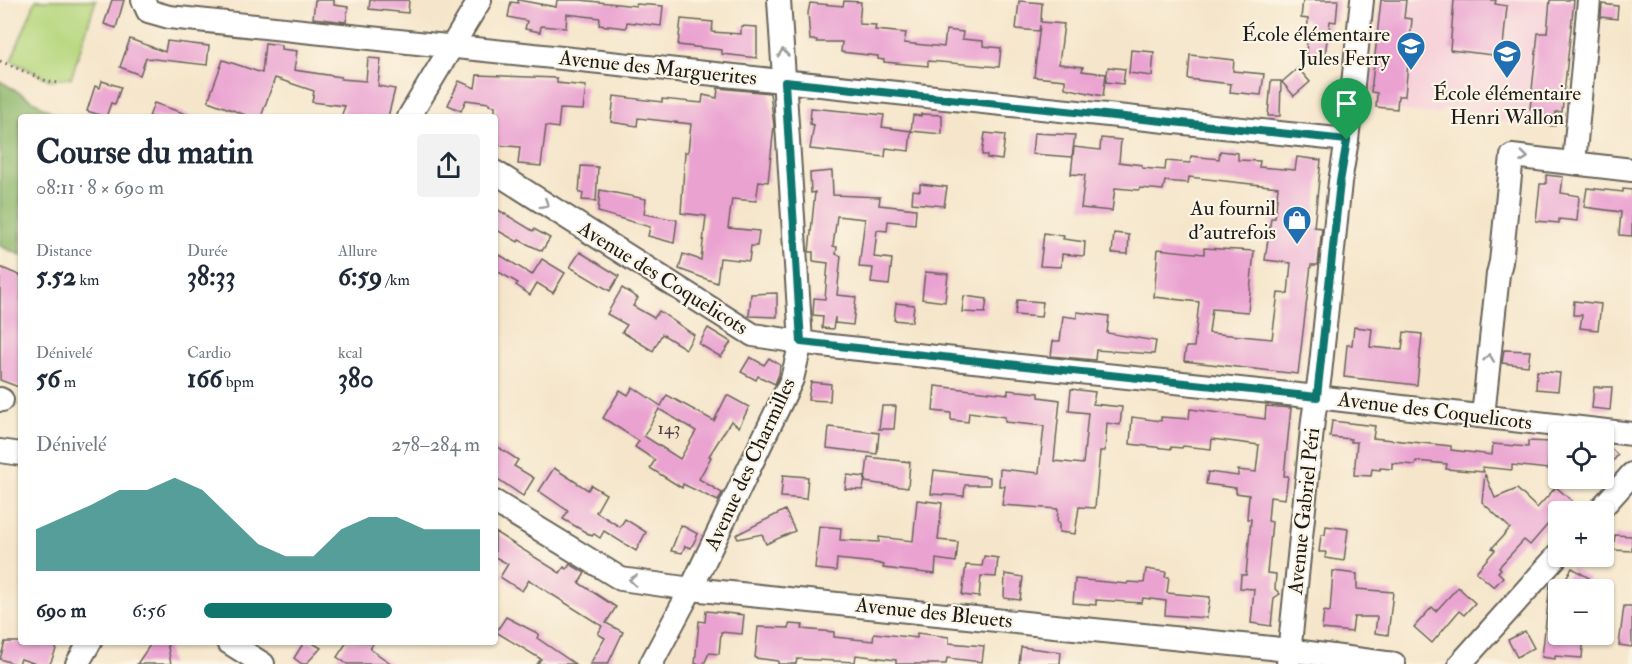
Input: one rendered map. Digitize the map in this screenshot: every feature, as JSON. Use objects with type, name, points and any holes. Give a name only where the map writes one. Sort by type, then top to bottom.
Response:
[{"type":"street","points":[[411,114],[480,0]]},
{"type":"street","name":"Avenue des Charmilles","points":[[651,664],[691,588],[792,379],[801,342],[779,0]]},
{"type":"street","name":"Avenue Gabriel Péri","points":[[1288,657],[1362,0]]},
{"type":"street","points":[[1574,163],[1588,0]]},
{"type":"street","name":"Avenue des Marguerites","points":[[145,6],[169,17],[1347,140]]},
{"type":"street","points":[[1483,416],[1498,274],[1502,262],[1512,156],[1632,170]]},
{"type":"street","name":"Avenue des Coquelicots","points":[[498,174],[753,335],[1632,434]]},
{"type":"street","points":[[0,451],[18,454]]},
{"type":"street","points":[[1608,501],[1632,474]]},
{"type":"street","name":"Avenue des Bleuets","points":[[498,504],[621,579],[1288,657],[1394,664]]},
{"type":"street","points":[[1460,664],[1548,566]]},
{"type":"street","points":[[77,664],[88,645]]},
{"type":"street","points":[[233,645],[263,664]]},
{"type":"path","points":[[0,61],[49,82],[60,84]]},
{"type":"shaded area","name":"École élémentaire Henri Wallon","points":[[1381,0],[1574,0],[1562,112],[1556,112],[1555,126],[1493,121],[1486,113],[1445,108],[1437,115],[1376,107],[1376,93],[1371,92]]},
{"type":"green space","points":[[36,0],[96,0],[71,78],[50,80],[11,61]]},
{"type":"green space","points":[[0,81],[55,114],[18,114],[18,254],[0,246]]},
{"type":"building","points":[[112,0],[124,0],[116,28],[104,24]]},
{"type":"building","points":[[315,0],[334,0],[334,5],[348,7],[346,22],[313,18]]},
{"type":"building","points":[[370,0],[409,0],[408,13],[369,9]]},
{"type":"building","points":[[518,0],[556,7],[557,0],[663,6],[661,26],[627,22],[626,28],[599,25],[600,18],[567,14],[566,28],[541,26],[540,32],[525,29],[527,21],[508,17],[511,2],[518,3]]},
{"type":"building","points":[[1303,0],[1338,0],[1336,22],[1330,21],[1325,58],[1306,56],[1308,19],[1301,18]]},
{"type":"building","points":[[1381,0],[1406,0],[1404,18],[1412,19],[1405,96],[1398,96],[1397,109],[1376,107],[1377,93],[1371,92]]},
{"type":"building","points":[[1454,0],[1496,0],[1495,4],[1507,6],[1502,56],[1450,50]]},
{"type":"building","points":[[1550,0],[1574,0],[1562,112],[1556,112],[1555,126],[1533,124],[1534,110],[1530,109],[1538,33],[1547,33]]},
{"type":"building","points":[[844,1],[861,2],[859,24],[876,25],[875,30],[906,33],[904,43],[944,47],[946,30],[963,32],[962,39],[983,41],[983,46],[1001,48],[999,67],[928,61],[928,66],[884,62],[878,59],[878,56],[841,52],[842,42],[810,40],[808,13],[810,3],[843,6]]},
{"type":"building","points":[[1019,1],[1042,3],[1041,22],[1064,24],[1059,64],[1083,67],[1082,71],[1106,74],[1103,96],[1065,88],[1065,80],[1034,77],[1040,25],[1039,31],[1016,29]]},
{"type":"building","points":[[1602,4],[1618,6],[1617,19],[1601,17]]},
{"type":"building","points":[[681,19],[713,22],[712,32],[741,34],[741,26],[757,27],[757,58],[722,54],[722,50],[678,45]]},
{"type":"building","points":[[130,39],[165,52],[167,41],[209,46],[207,65],[146,58],[140,75],[120,67]]},
{"type":"building","points":[[265,43],[281,45],[281,49],[297,51],[294,70],[341,77],[341,79],[366,81],[368,58],[381,59],[378,86],[395,89],[389,114],[342,114],[345,106],[312,102],[314,91],[275,78],[262,114],[243,114],[208,101],[223,60],[262,73]]},
{"type":"building","points":[[1131,50],[1154,52],[1152,76],[1129,73]]},
{"type":"building","points":[[1190,55],[1234,60],[1233,71],[1264,74],[1261,95],[1230,92],[1231,84],[1188,79]]},
{"type":"building","points":[[1108,67],[1125,69],[1123,84],[1106,82]]},
{"type":"building","points":[[1298,68],[1310,82],[1294,96],[1282,82]]},
{"type":"building","points":[[477,75],[557,78],[557,83],[586,86],[583,110],[560,109],[558,128],[546,126],[541,166],[518,164],[520,147],[498,145],[498,114],[495,114],[495,106],[466,100],[461,111],[448,105],[459,81],[475,88]]},
{"type":"building","points":[[102,81],[121,87],[115,104],[111,103],[107,114],[87,111],[95,86],[100,88]]},
{"type":"building","points":[[1271,81],[1281,81],[1280,116],[1268,116]]},
{"type":"building","points":[[718,88],[770,93],[774,126],[768,182],[759,181],[756,201],[732,199],[728,228],[759,231],[757,246],[751,246],[749,261],[720,258],[717,283],[679,269],[683,254],[701,260],[706,216],[681,213],[685,152],[688,152],[691,124],[638,118],[637,126],[611,122],[614,96],[662,102],[662,99],[702,103],[703,95],[717,98]]},
{"type":"building","points":[[154,103],[186,114],[150,114]]},
{"type":"building","points":[[811,108],[884,115],[882,127],[911,131],[909,151],[886,148],[885,157],[810,149],[814,125],[810,124]]},
{"type":"building","points":[[921,114],[942,115],[942,134],[911,131],[913,115],[921,116]]},
{"type":"building","points":[[985,133],[1005,135],[1002,160],[982,155]]},
{"type":"building","points":[[1034,133],[1075,135],[1072,157],[1032,154]]},
{"type":"building","points":[[1101,138],[1121,140],[1119,162],[1142,165],[1142,168],[1165,170],[1166,161],[1190,163],[1191,156],[1219,159],[1220,151],[1238,153],[1238,160],[1260,161],[1259,167],[1295,170],[1297,157],[1321,160],[1314,227],[1322,228],[1318,265],[1311,265],[1298,374],[1184,361],[1186,347],[1194,347],[1199,302],[1154,297],[1158,249],[1204,254],[1204,248],[1254,251],[1248,312],[1212,309],[1209,333],[1272,339],[1278,293],[1288,294],[1291,263],[1265,260],[1271,218],[1275,218],[1278,187],[1189,177],[1188,183],[1165,181],[1163,190],[1115,188],[1112,211],[1081,208],[1085,175],[1071,174],[1074,147],[1100,150]]},
{"type":"building","points":[[581,166],[598,167],[596,201],[582,200],[583,193],[579,193]]},
{"type":"building","points":[[832,171],[833,195],[880,197],[879,205],[916,209],[915,224],[888,221],[887,231],[877,230],[874,257],[892,259],[889,285],[871,283],[873,268],[859,267],[865,219],[837,216],[833,246],[837,247],[836,254],[841,256],[837,295],[856,297],[853,325],[835,323],[835,317],[833,329],[822,328],[823,316],[813,315],[814,298],[825,299],[828,263],[813,261],[813,252],[809,252],[815,192],[811,193],[810,173]]},
{"type":"building","points":[[1546,175],[1563,177],[1561,193],[1579,196],[1577,221],[1559,219],[1559,223],[1536,221],[1540,184],[1546,184]]},
{"type":"building","points":[[920,184],[947,187],[944,206],[912,203],[913,190],[920,191]]},
{"type":"building","points":[[1587,188],[1623,192],[1623,189],[1632,190],[1632,236],[1619,235],[1621,212],[1584,207]]},
{"type":"building","points":[[600,190],[646,199],[644,214],[677,220],[674,243],[648,236],[650,227],[598,212]]},
{"type":"building","points":[[498,210],[533,231],[534,229],[550,238],[542,251],[519,240],[518,242],[498,231]]},
{"type":"building","points":[[1044,233],[1085,242],[1084,256],[1062,254],[1061,267],[1040,266]]},
{"type":"building","points":[[1114,233],[1129,235],[1128,254],[1112,253]]},
{"type":"building","points":[[580,252],[619,276],[610,291],[570,267]]},
{"type":"building","points":[[500,255],[532,275],[542,259],[565,273],[553,293],[537,283],[530,295],[516,285],[518,283],[498,272]]},
{"type":"building","points":[[0,267],[18,275],[18,387],[0,380]]},
{"type":"building","points":[[925,272],[948,274],[945,302],[922,299]]},
{"type":"building","points":[[622,288],[638,298],[633,306],[654,318],[659,311],[694,335],[686,349],[662,334],[653,351],[622,332],[627,325],[607,314]]},
{"type":"building","points":[[777,293],[777,317],[749,316],[751,294]]},
{"type":"building","points":[[964,296],[987,299],[985,313],[962,312]]},
{"type":"building","points":[[1017,300],[1043,302],[1041,317],[1015,315]]},
{"type":"building","points":[[1574,301],[1601,304],[1598,330],[1580,328],[1582,315],[1573,315]]},
{"type":"building","points":[[896,303],[914,305],[912,322],[894,320]]},
{"type":"building","points":[[1077,312],[1109,316],[1107,333],[1156,341],[1154,354],[1096,350],[1095,360],[1051,356],[1053,341],[1060,341],[1063,316],[1077,318]]},
{"type":"building","points":[[1354,327],[1372,329],[1370,347],[1402,350],[1404,332],[1422,334],[1417,385],[1344,377],[1347,345],[1352,345]]},
{"type":"building","points":[[708,328],[731,342],[721,357],[699,344]]},
{"type":"building","points":[[1504,350],[1530,351],[1528,366],[1502,363]]},
{"type":"building","points":[[750,357],[764,365],[769,358],[780,365],[775,384],[758,376],[756,380],[741,372]]},
{"type":"building","points":[[1537,371],[1560,373],[1558,391],[1536,389]]},
{"type":"building","points":[[811,382],[831,384],[830,401],[808,400]]},
{"type":"building","points":[[935,386],[1008,394],[1008,390],[1039,393],[1039,397],[1060,400],[1054,461],[1083,464],[1088,413],[1069,411],[1071,389],[1095,392],[1093,404],[1122,407],[1120,425],[1107,423],[1105,451],[1100,451],[1095,508],[1079,507],[1075,534],[1059,532],[1058,509],[1002,505],[1005,486],[999,486],[1000,469],[1039,473],[1044,426],[1005,422],[1005,417],[969,412],[968,422],[951,420],[951,413],[933,411]]},
{"type":"building","points":[[633,387],[661,406],[667,395],[714,421],[727,395],[749,407],[739,427],[731,421],[709,456],[711,457],[699,479],[722,493],[718,501],[683,484],[682,488],[650,468],[655,460],[635,447],[639,441],[603,418],[620,390],[628,395]],"holes":[[[659,409],[696,431],[680,459],[644,436]]]},
{"type":"building","points":[[1594,387],[1612,387],[1610,410],[1592,408]]},
{"type":"building","points":[[882,406],[896,406],[894,429],[879,429]]},
{"type":"building","points":[[1266,406],[1291,408],[1284,476],[1288,476],[1285,499],[1270,497],[1268,521],[1272,522],[1267,573],[1276,574],[1275,589],[1280,594],[1274,598],[1271,626],[1251,623],[1254,589],[1240,588],[1241,575],[1246,575],[1251,519],[1247,519],[1249,495],[1236,493],[1236,488],[1206,484],[1208,472],[1238,476],[1238,470],[1256,472],[1259,445],[1212,439],[1211,449],[1183,446],[1182,448],[1171,447],[1171,449],[1130,444],[1132,417],[1161,421],[1161,417],[1189,419],[1190,409],[1265,419]]},
{"type":"building","points":[[1332,421],[1375,426],[1373,438],[1451,446],[1451,450],[1492,455],[1493,444],[1528,447],[1528,441],[1548,442],[1548,469],[1512,465],[1512,470],[1482,467],[1484,472],[1446,469],[1447,464],[1416,461],[1415,465],[1392,463],[1392,469],[1372,469],[1371,476],[1354,475],[1357,442],[1351,442],[1351,439],[1330,437]]},
{"type":"building","points":[[829,427],[879,433],[877,454],[827,448]]},
{"type":"building","points":[[498,447],[518,460],[514,466],[534,478],[523,496],[498,479]]},
{"type":"building","points":[[868,457],[910,462],[908,488],[865,482]]},
{"type":"building","points":[[554,468],[588,490],[591,485],[606,494],[596,512],[620,527],[625,519],[646,532],[636,551],[604,531],[600,538],[594,534],[592,536],[563,519],[568,511],[539,491]]},
{"type":"building","points":[[934,470],[990,477],[990,485],[965,485],[964,496],[931,494]]},
{"type":"building","points":[[1485,474],[1495,498],[1517,489],[1537,508],[1554,489],[1558,489],[1572,501],[1548,501],[1548,524],[1530,545],[1524,540],[1499,567],[1501,569],[1498,572],[1503,577],[1494,587],[1476,572],[1495,550],[1492,548],[1510,528],[1482,502]]},
{"type":"building","points":[[783,475],[808,477],[806,499],[781,497]]},
{"type":"building","points":[[847,475],[865,477],[863,490],[845,489]]},
{"type":"building","points":[[917,500],[942,503],[938,540],[958,542],[956,562],[936,559],[935,574],[883,568],[884,565],[876,563],[837,559],[836,571],[815,569],[819,526],[841,528],[840,540],[879,542],[879,537],[913,541]]},
{"type":"building","points":[[785,510],[795,531],[766,544],[762,534],[738,539],[736,535]]},
{"type":"building","points":[[681,525],[698,534],[691,548],[685,546],[682,553],[671,551]]},
{"type":"building","points":[[1326,526],[1348,529],[1344,561],[1325,558],[1326,552],[1319,552],[1321,535],[1325,535]]},
{"type":"building","points":[[498,534],[560,573],[570,564],[585,573],[579,583],[616,607],[606,623],[623,632],[608,664],[590,664],[605,638],[598,634],[602,626],[529,580],[522,591],[500,577],[508,564],[498,559]]},
{"type":"building","points":[[1615,535],[1632,536],[1632,551],[1614,550]]},
{"type":"building","points":[[984,556],[998,558],[996,577],[981,576],[979,597],[962,595],[966,565],[982,566]]},
{"type":"building","points":[[1572,568],[1589,578],[1588,579],[1565,579]]},
{"type":"building","points":[[1146,569],[1166,572],[1165,577],[1169,577],[1167,593],[1210,597],[1207,618],[1165,615],[1166,601],[1143,598],[1142,603],[1096,600],[1096,605],[1073,603],[1075,579],[1127,584],[1128,582],[1144,583]]},
{"type":"building","points":[[1333,571],[1357,574],[1357,589],[1393,592],[1388,635],[1375,633],[1377,617],[1354,617],[1352,632],[1322,629],[1324,611],[1330,612]]},
{"type":"building","points":[[1005,574],[1023,577],[1020,600],[1004,598]]},
{"type":"building","points":[[1458,587],[1475,603],[1464,615],[1459,611],[1432,643],[1414,627],[1432,607],[1436,611]]},
{"type":"building","points":[[1548,603],[1548,645],[1583,645],[1582,658],[1542,657]]},
{"type":"building","points":[[1624,606],[1632,606],[1632,647],[1619,645]]},
{"type":"building","points":[[706,611],[744,615],[742,634],[721,632],[719,654],[709,653],[704,664],[695,664],[699,621],[705,622]]},
{"type":"building","points":[[506,617],[539,634],[537,638],[575,664],[537,664],[541,659],[498,633],[498,629]]},
{"type":"building","points":[[789,624],[803,625],[802,629],[834,632],[834,637],[873,641],[874,633],[917,638],[917,633],[949,637],[949,643],[984,646],[982,662],[947,658],[946,664],[896,664],[896,660],[856,655],[855,662],[797,659],[796,664],[778,664],[778,661],[755,658],[758,627],[789,628]]},
{"type":"building","points":[[1525,631],[1534,648],[1517,657],[1508,640]]},
{"type":"building","points":[[5,642],[18,642],[18,645],[58,645],[50,664],[36,664],[21,659],[19,664],[15,664],[0,659]]},
{"type":"building","points":[[150,645],[168,645],[171,664],[137,664]]},
{"type":"building","points":[[302,645],[316,645],[321,648],[306,664],[294,658]]},
{"type":"building","points":[[345,645],[372,645],[370,649],[392,664],[347,664],[337,657]]},
{"type":"building","points":[[1021,647],[1061,652],[1060,664],[1019,664]]},
{"type":"place","name":"École élémentaire Jules Ferry","points":[[1411,72]]},
{"type":"place","name":"École élémentaire Henri Wallon","points":[[1507,80]]},
{"type":"place","name":"Au fournil d'autrefois","points":[[1297,246]]},
{"type":"route","points":[[785,82],[1347,140],[1340,182],[1317,397],[801,342],[785,82]]}]
